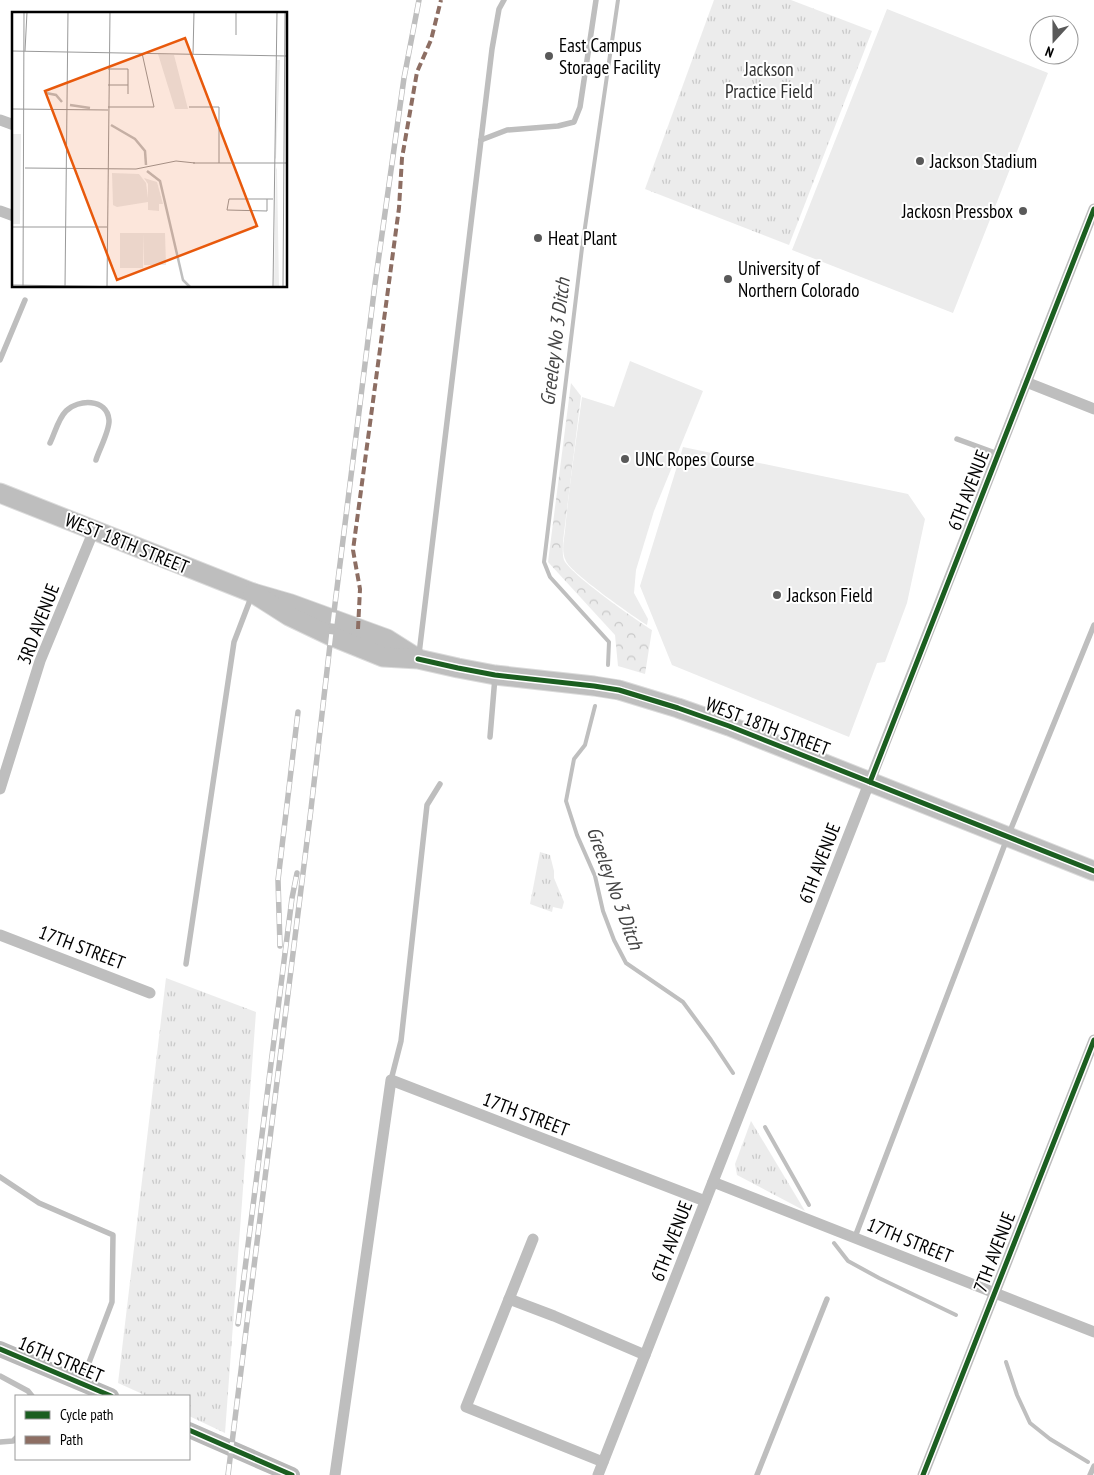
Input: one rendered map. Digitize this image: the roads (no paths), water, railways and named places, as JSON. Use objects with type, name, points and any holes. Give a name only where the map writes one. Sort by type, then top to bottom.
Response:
[{"type":"main road","name":"WEST 18TH STREET","points":[[0,493],[253,593],[289,616],[331,636],[384,657],[418,658],[495,675],[619,690],[729,726],[1094,870]]},
{"type":"main road","name":"16TH STREET","points":[[0,1349],[109,1395]]},
{"type":"main road","points":[[190,1430],[292,1475]]},
{"type":"street","points":[[0,120],[12,124]]},
{"type":"street","name":"6TH AVENUE","points":[[598,1475],[1094,209]]},
{"type":"street","points":[[0,211],[12,215]]},
{"type":"street","points":[[1026,382],[1094,409]]},
{"type":"street","name":"3RD AVENUE","points":[[0,789],[40,661],[94,530]]},
{"type":"street","name":"17TH STREET","points":[[0,935],[150,993]]},
{"type":"street","name":"7TH AVENUE","points":[[923,1475],[1094,1040]]},
{"type":"street","points":[[335,1475],[391,1080]]},
{"type":"street","name":"17TH STREET","points":[[391,1080],[705,1201]]},
{"type":"street","name":"17TH STREET","points":[[713,1182],[1094,1332]]},
{"type":"street","points":[[532,1238],[466,1407],[603,1462]]},
{"type":"street","points":[[509,1299],[645,1355]]},
{"type":"lane","points":[[418,658],[493,41],[499,9],[504,0]]},
{"type":"lane","points":[[481,140],[507,130],[558,126],[574,122],[580,107],[596,0]]},
{"type":"lane","points":[[0,360],[25,300]]},
{"type":"lane","points":[[50,443],[64,413],[71,407],[88,402],[98,404],[107,412],[110,421],[96,460]]},
{"type":"lane","points":[[957,439],[998,454]]},
{"type":"lane","points":[[186,964],[234,642],[253,593]]},
{"type":"lane","points":[[854,1237],[1008,836],[1094,626]]},
{"type":"lane","points":[[490,737],[495,675]]},
{"type":"lane","points":[[391,1080],[401,1041],[427,805],[440,784]]},
{"type":"lane","points":[[0,1177],[39,1203],[113,1235],[112,1302],[81,1383]]},
{"type":"lane","points":[[757,1475],[827,1299]]},
{"type":"lane","points":[[0,1376],[28,1391],[31,1395]]},
{"type":"lane","points":[[0,1442],[15,1439]]},
{"type":"lane","points":[[1090,1475],[1094,1466]]},
{"type":"waterway","name":"Greeley No 3 Ditch","points":[[608,665],[609,642],[550,577],[544,562],[582,248],[618,0]]},
{"type":"waterway","name":"Greeley No 3 Ditch","points":[[595,706],[585,745],[574,759],[566,801],[577,835],[595,876],[603,911],[614,940],[626,963],[683,1002],[733,1073]]},
{"type":"waterway","name":"Greeley No 3 Ditch","points":[[765,1127],[809,1205]]},
{"type":"waterway","name":"Greeley No 3 Ditch","points":[[834,1243],[848,1261],[956,1315]]},
{"type":"waterway","name":"Greeley No 3 Ditch","points":[[1006,1362],[1017,1395],[1030,1423],[1050,1439],[1088,1462]]},
{"type":"railway","points":[[228,1475],[375,284],[404,78],[419,0]]},
{"type":"railway","points":[[280,946],[278,880],[298,712]]},
{"type":"railway","points":[[238,1324],[292,898],[297,873]]},
{"type":"place","name":"East Campus Storage Facility","points":[[549,56]]},
{"type":"place","name":"Jackson Stadium","points":[[920,161]]},
{"type":"place","name":"Jackosn Pressbox","points":[[1023,211]]},
{"type":"place","name":"Heat Plant","points":[[538,238]]},
{"type":"place","name":"University of Northern Colorado","points":[[728,279]]},
{"type":"place","name":"UNC Ropes Course","points":[[625,459]]},
{"type":"place","name":"Jackson Field","points":[[777,595]]},
{"type":"park label","name":"Jackson Practice Field","points":[[769,80]]}]
